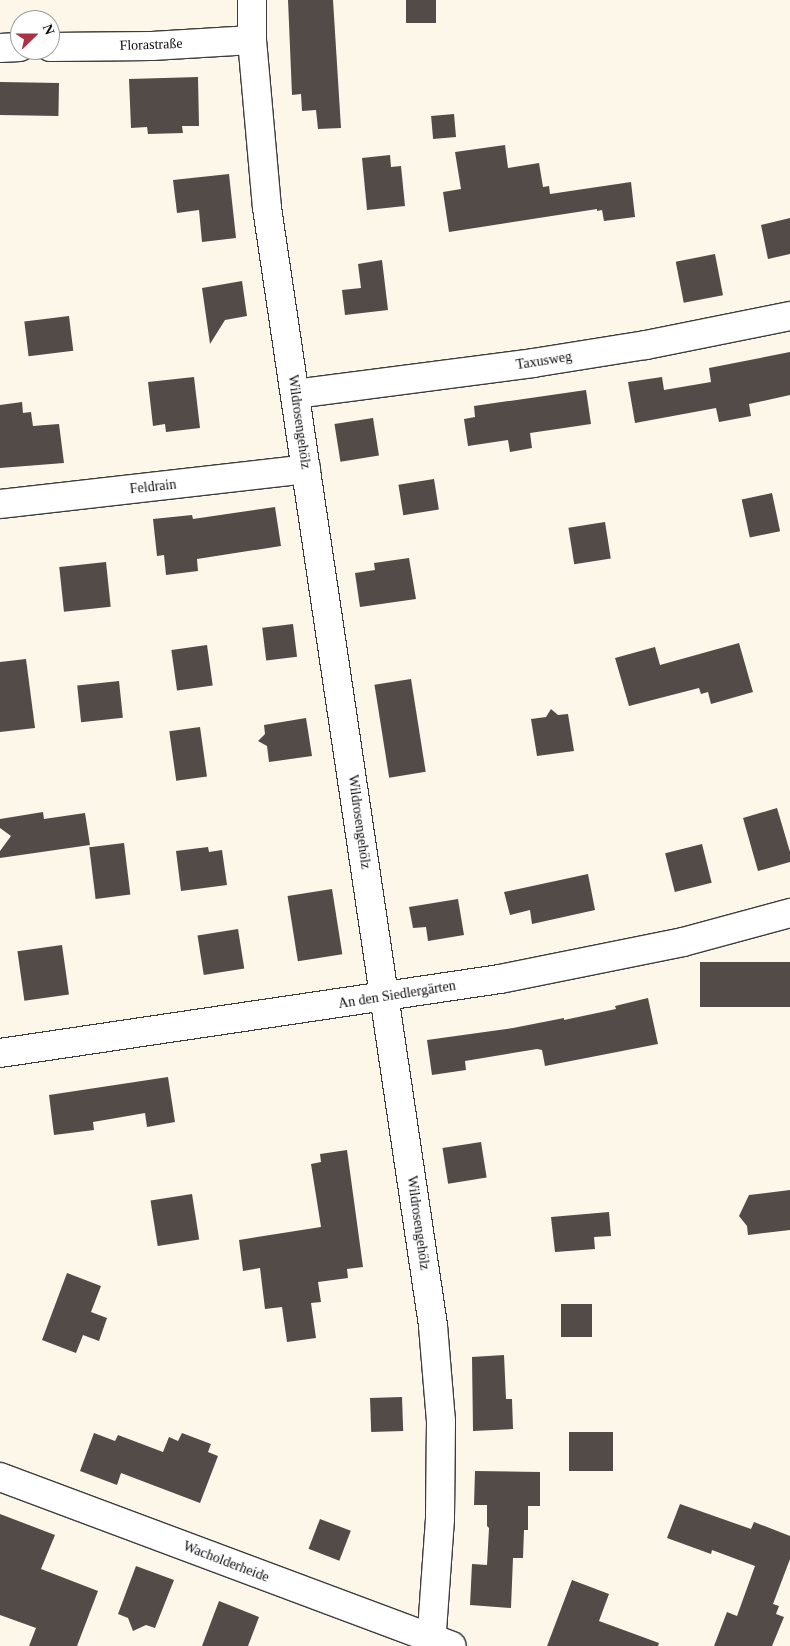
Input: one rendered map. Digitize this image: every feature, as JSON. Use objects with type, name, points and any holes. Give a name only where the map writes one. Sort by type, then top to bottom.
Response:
[{"type":"street","name":"Wildrosengehölz","points":[[252,0],[252,40],[267,208],[433,1326],[441,1421],[438,1644]]},
{"type":"street","name":"Florastraße","points":[[60,47],[152,46],[252,40]]},
{"type":"street","name":"Taxusweg","points":[[295,394],[533,363],[646,345],[790,316]]},
{"type":"street","name":"Feldrain","points":[[0,504],[306,469]]},
{"type":"street","name":"An den Siedlergärten","points":[[0,1053],[500,979],[683,942],[790,913]]},
{"type":"street","name":"Wacholderheide","points":[[0,1477],[438,1644]]},
{"type":"building","points":[[288,0],[333,0],[341,128],[318,129],[316,110],[302,111],[301,94],[292,95]]},
{"type":"building","points":[[406,0],[436,0],[436,23],[406,23]]},
{"type":"building","points":[[198,77],[199,126],[182,126],[183,133],[148,134],[147,127],[131,128],[129,79]]},
{"type":"building","points":[[0,82],[59,83],[58,116],[0,115]]},
{"type":"building","points":[[454,114],[456,137],[433,139],[431,116]]},
{"type":"building","points":[[505,145],[508,168],[539,163],[543,187],[549,186],[550,194],[631,182],[635,217],[604,221],[602,210],[597,211],[597,209],[449,232],[443,192],[461,189],[455,152]]},
{"type":"building","points":[[390,155],[391,167],[401,166],[405,206],[367,210],[362,158]]},
{"type":"building","points":[[229,174],[236,238],[202,242],[199,210],[177,213],[173,180]]},
{"type":"building","points":[[790,218],[790,254],[768,259],[761,225]]},
{"type":"building","points":[[715,254],[723,295],[684,303],[676,262]]},
{"type":"building","points":[[382,260],[388,310],[345,315],[342,290],[361,288],[358,264]]},
{"type":"building","points":[[242,281],[247,316],[225,320],[210,344],[202,288]]},
{"type":"building","points":[[69,316],[73,351],[29,356],[24,321]]},
{"type":"building","points":[[790,352],[790,395],[749,404],[751,416],[719,422],[716,408],[635,423],[628,382],[662,377],[664,390],[711,382],[709,368]]},
{"type":"building","points":[[194,377],[200,428],[166,432],[165,424],[153,426],[148,382]]},
{"type":"building","points":[[586,390],[591,424],[530,433],[532,448],[510,452],[508,440],[468,446],[464,419],[475,417],[474,406]]},
{"type":"building","points":[[22,402],[23,413],[31,412],[33,426],[59,424],[64,463],[0,468],[0,405]]},
{"type":"building","points":[[373,418],[379,456],[340,462],[334,424]]},
{"type":"building","points":[[434,479],[439,510],[403,515],[398,485]]},
{"type":"building","points":[[772,493],[780,531],[750,538],[742,499]]},
{"type":"building","points":[[275,507],[281,546],[197,559],[198,571],[166,575],[164,555],[157,556],[153,519],[192,515],[193,519]]},
{"type":"building","points":[[605,522],[611,559],[574,564],[568,528]]},
{"type":"building","points":[[409,558],[416,599],[360,607],[355,573],[375,570],[374,563]]},
{"type":"building","points":[[106,562],[111,607],[64,612],[59,567]]},
{"type":"building","points":[[293,624],[297,657],[266,661],[262,628]]},
{"type":"building","points":[[739,643],[753,692],[711,704],[708,692],[701,694],[699,688],[629,706],[615,658],[655,647],[660,665]]},
{"type":"building","points":[[207,645],[213,686],[177,691],[171,650]]},
{"type":"building","points":[[26,659],[35,728],[0,732],[0,662]]},
{"type":"building","points":[[411,679],[426,772],[389,778],[374,685]]},
{"type":"building","points":[[119,681],[123,718],[81,722],[77,685]]},
{"type":"building","points":[[551,709],[558,715],[568,714],[574,751],[537,756],[531,719],[546,717]]},
{"type":"building","points":[[306,718],[312,756],[269,762],[267,746],[258,741],[265,734],[264,725]]},
{"type":"building","points":[[200,727],[207,777],[176,781],[169,731]]},
{"type":"building","points":[[777,808],[790,852],[790,862],[758,871],[743,818]]},
{"type":"building","points":[[43,812],[44,819],[85,813],[90,845],[0,858],[0,851],[11,836],[0,828],[0,819]]},
{"type":"building","points":[[124,843],[130,895],[96,899],[89,847]]},
{"type":"building","points":[[702,844],[712,883],[675,892],[665,853]]},
{"type":"building","points":[[208,847],[209,852],[222,850],[227,885],[181,891],[176,851]]},
{"type":"building","points":[[588,874],[595,910],[532,924],[530,910],[510,915],[504,892]]},
{"type":"building","points":[[332,889],[342,954],[298,961],[288,896]]},
{"type":"building","points":[[458,899],[464,935],[428,941],[426,927],[413,928],[409,907]]},
{"type":"building","points":[[238,929],[244,969],[204,975],[198,935]]},
{"type":"building","points":[[62,945],[69,995],[24,1001],[17,951]]},
{"type":"building","points":[[700,962],[790,962],[790,1007],[700,1007]]},
{"type":"building","points":[[648,998],[658,1044],[545,1066],[542,1050],[537,1049],[465,1061],[466,1070],[432,1075],[427,1040],[513,1028],[564,1018],[564,1020],[616,1009],[615,1006]]},
{"type":"building","points":[[168,1077],[175,1122],[147,1127],[145,1113],[93,1122],[94,1130],[54,1135],[49,1095]]},
{"type":"building","points":[[481,1142],[487,1178],[448,1184],[442,1148]]},
{"type":"building","points":[[347,1150],[363,1267],[347,1269],[348,1278],[318,1282],[321,1302],[311,1303],[316,1338],[287,1342],[282,1307],[265,1309],[260,1268],[243,1271],[239,1240],[321,1227],[311,1164],[321,1162],[320,1154]]},
{"type":"building","points":[[790,1190],[790,1230],[748,1235],[747,1226],[739,1216],[749,1195]]},
{"type":"building","points":[[192,1194],[199,1239],[158,1246],[151,1201]]},
{"type":"building","points":[[609,1212],[611,1236],[594,1237],[595,1249],[555,1252],[551,1217]]},
{"type":"building","points":[[67,1273],[101,1286],[91,1312],[107,1318],[99,1341],[83,1335],[76,1353],[42,1340]]},
{"type":"building","points":[[561,1304],[592,1304],[592,1337],[561,1337]]},
{"type":"building","points":[[504,1355],[506,1399],[512,1399],[513,1429],[473,1431],[472,1357]]},
{"type":"building","points":[[402,1397],[403,1431],[371,1432],[370,1398]]},
{"type":"building","points":[[569,1432],[613,1432],[613,1471],[569,1471]]},
{"type":"building","points":[[94,1433],[115,1441],[118,1435],[163,1452],[169,1437],[178,1441],[182,1433],[211,1444],[208,1452],[218,1456],[200,1503],[121,1473],[117,1485],[80,1471]]},
{"type":"building","points":[[475,1471],[540,1472],[540,1506],[528,1506],[528,1530],[524,1530],[523,1558],[513,1558],[511,1608],[470,1605],[472,1564],[487,1565],[489,1528],[487,1526],[487,1505],[474,1505]]},
{"type":"building","points":[[680,1504],[751,1529],[754,1522],[790,1536],[790,1559],[773,1604],[779,1606],[776,1614],[784,1617],[772,1646],[714,1646],[727,1612],[737,1616],[755,1566],[712,1550],[711,1554],[667,1538]]},
{"type":"building","points":[[0,1514],[55,1535],[41,1569],[98,1591],[77,1646],[29,1646],[36,1628],[0,1615]]},
{"type":"building","points":[[320,1519],[351,1531],[339,1561],[309,1549]]},
{"type":"building","points":[[136,1566],[174,1580],[155,1628],[146,1625],[133,1631],[128,1618],[118,1614]]},
{"type":"building","points":[[572,1580],[609,1594],[599,1621],[659,1643],[658,1646],[547,1646]]},
{"type":"building","points":[[219,1601],[259,1617],[248,1646],[202,1646]]}]
